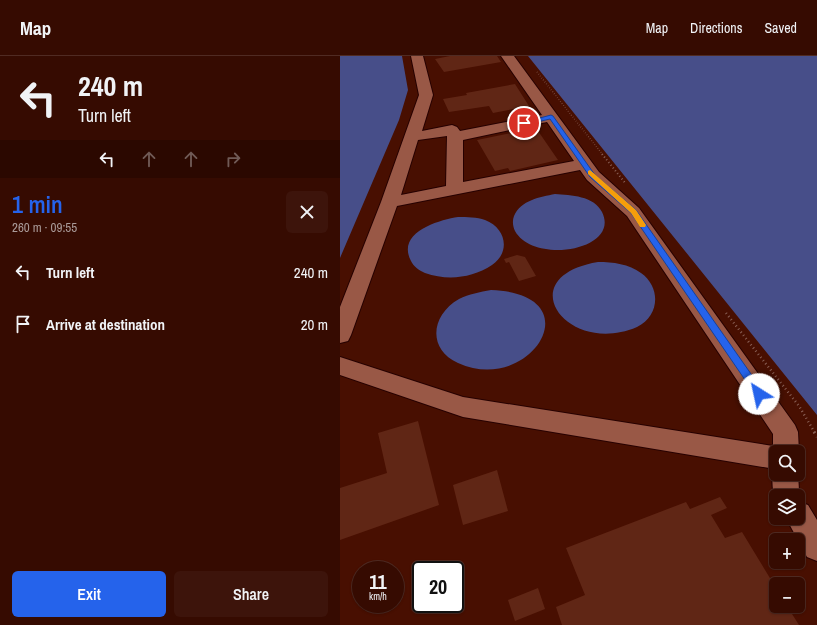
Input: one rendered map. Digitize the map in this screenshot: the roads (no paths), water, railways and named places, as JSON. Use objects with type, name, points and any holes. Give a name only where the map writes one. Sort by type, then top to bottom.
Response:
[{"type":"lane","points":[[340,335],[390,202],[426,95],[417,56]]},
{"type":"lane","points":[[508,56],[593,176],[633,212],[786,432],[786,445]]},
{"type":"lane","points":[[455,137],[551,117]]},
{"type":"lane","points":[[412,137],[452,130],[455,137],[455,190]]},
{"type":"lane","points":[[390,202],[584,164]]},
{"type":"lane","points":[[340,366],[463,407],[769,457]]},
{"type":"lane","points":[[804,525],[817,547]]},
{"type":"water","points":[[340,56],[402,56],[408,90],[399,120],[340,258]]},
{"type":"water","points":[[528,56],[817,56],[817,415]]},
{"type":"water","points":[[555,194],[582,197],[594,203],[602,212],[604,225],[599,236],[588,244],[556,250],[539,248],[525,242],[514,228],[513,218],[517,211],[521,206],[532,200]]},
{"type":"water","points":[[458,217],[482,219],[498,229],[504,241],[504,247],[498,260],[492,265],[476,273],[460,277],[442,277],[421,271],[411,261],[408,251],[409,243],[421,230],[430,225]]},
{"type":"water","points":[[598,262],[615,263],[626,266],[636,270],[648,279],[655,293],[655,301],[654,309],[645,322],[637,327],[612,333],[589,332],[570,324],[558,311],[553,297],[557,283],[571,270]]},
{"type":"water","points":[[491,290],[522,296],[540,308],[545,324],[540,340],[528,355],[508,366],[484,370],[458,363],[448,357],[441,349],[437,341],[436,332],[438,323],[443,314],[459,299],[471,294]]}]
